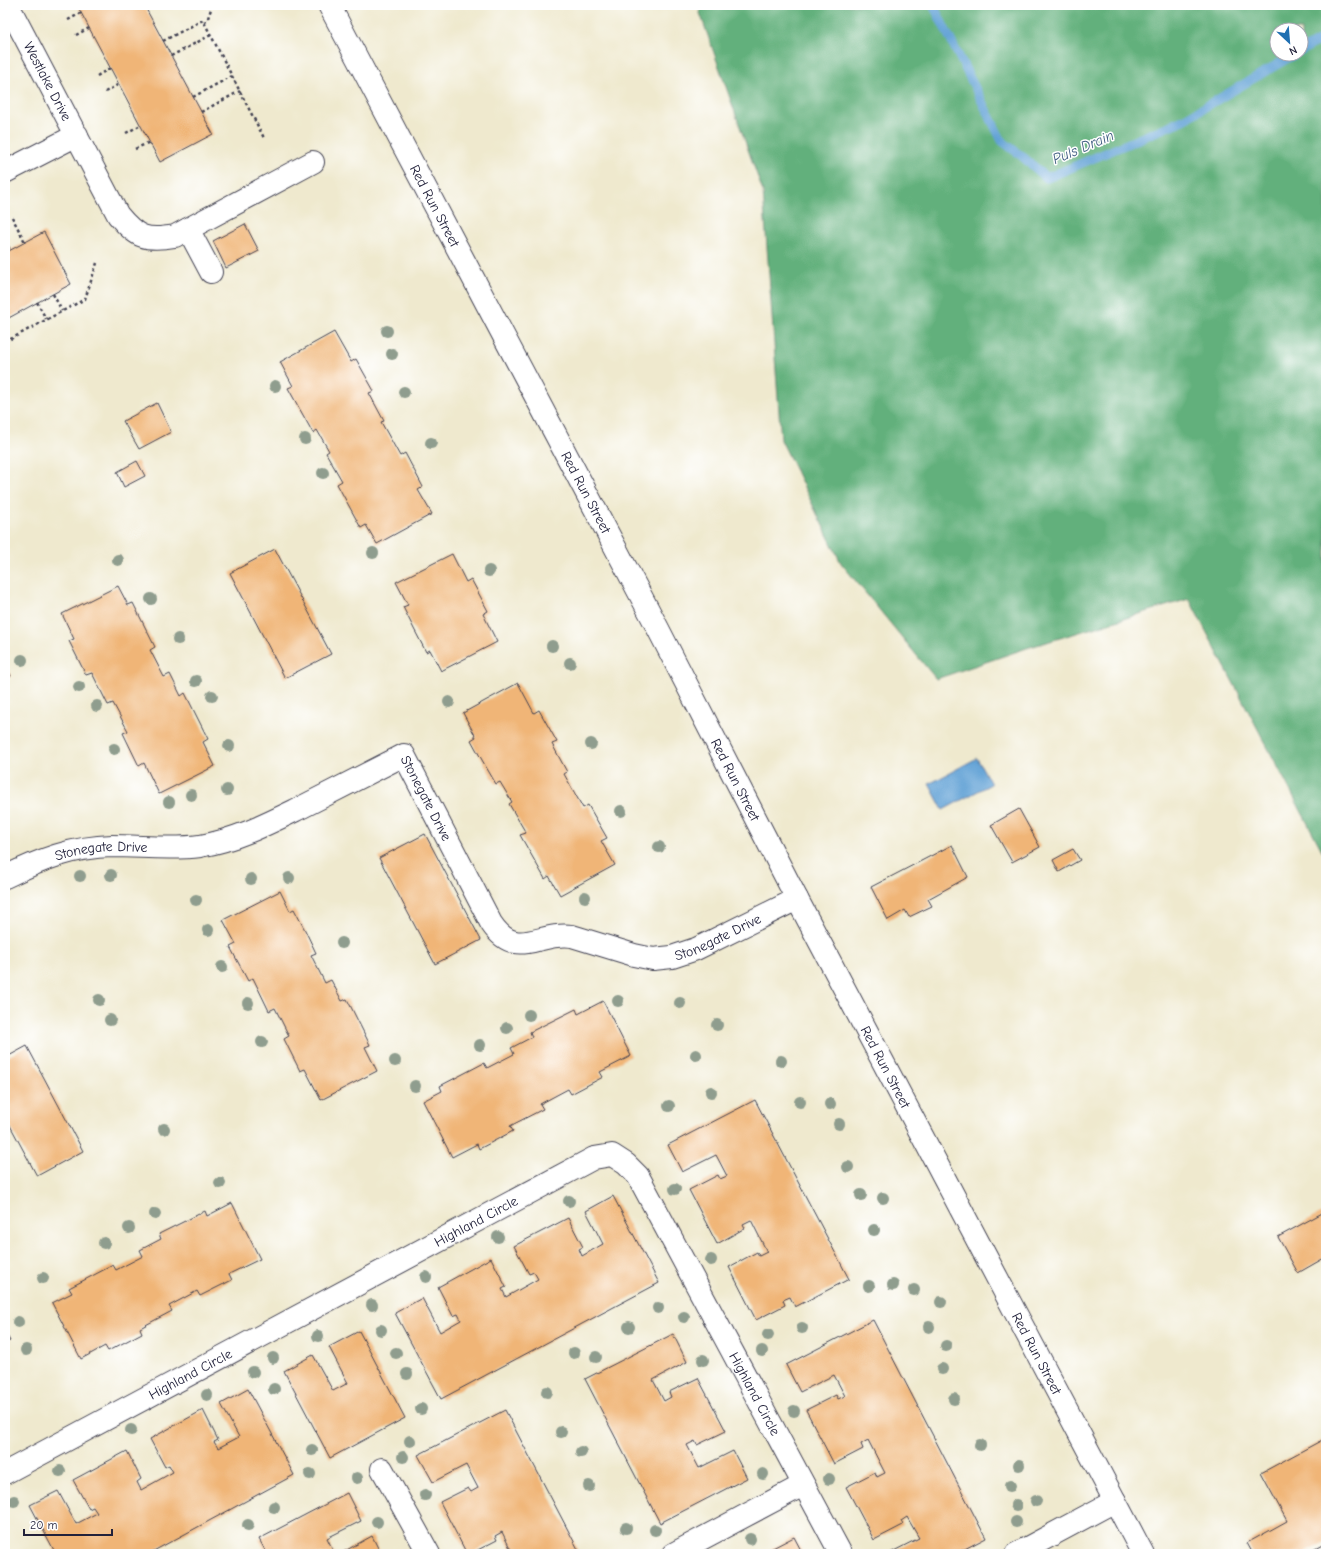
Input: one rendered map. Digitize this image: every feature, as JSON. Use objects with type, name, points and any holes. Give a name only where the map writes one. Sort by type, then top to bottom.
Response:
[{"type":"street","name":"Westlake Drive","points":[[8,5],[118,215],[129,228],[142,237],[158,239],[175,236],[313,162]]},
{"type":"street","name":"Red Run Street","points":[[329,5],[652,617],[797,899],[1143,1554]]},
{"type":"street","points":[[5,172],[77,135]]},
{"type":"street","points":[[188,229],[211,272]]},
{"type":"street","name":"Stonegate Drive","points":[[5,877],[33,863],[70,851],[110,846],[198,846],[222,841],[254,830],[280,818],[404,755],[491,923],[503,937],[514,943],[532,942],[562,934],[653,959],[672,957],[696,949],[797,899]]},
{"type":"street","name":"Highland Circle","points":[[5,1473],[594,1158],[612,1156],[626,1164],[638,1176],[841,1554]]},
{"type":"street","points":[[382,1469],[428,1554]]},
{"type":"street","points":[[673,1554],[803,1484]]},
{"type":"street","points":[[1016,1554],[1115,1501]]},
{"type":"path","points":[[163,41],[203,20],[204,22],[207,21],[211,9],[209,5]]},
{"type":"path","points":[[68,20],[81,13]]},
{"type":"path","points":[[204,22],[264,138]]},
{"type":"path","points":[[76,35],[89,28]]},
{"type":"path","points":[[171,56],[211,35]]},
{"type":"path","points":[[97,76],[110,68]]},
{"type":"path","points":[[193,97],[232,76]]},
{"type":"path","points":[[105,92],[119,84]]},
{"type":"path","points":[[201,112],[240,91]]},
{"type":"path","points":[[126,133],[141,125]]},
{"type":"path","points":[[135,149],[150,142]]},
{"type":"path","points":[[12,217],[25,242]]},
{"type":"path","points":[[5,241],[10,250]]},
{"type":"path","points":[[5,341],[85,299],[97,263]]},
{"type":"path","points":[[52,294],[62,311]]},
{"type":"path","points":[[37,302],[46,319]]},
{"type":"green space","points":[[700,5],[1326,5],[1326,858],[1189,599],[1027,648],[936,679],[841,563],[781,440],[763,192],[700,13]]},
{"type":"water","points":[[977,758],[991,784],[943,810],[929,784]]},
{"type":"building","points":[[77,5],[144,5],[213,134],[160,162]]},
{"type":"building","points":[[245,224],[259,251],[226,268],[213,241]]},
{"type":"building","points":[[44,232],[71,284],[5,320],[5,253]]},
{"type":"building","points":[[334,332],[351,362],[356,359],[374,391],[369,393],[384,421],[381,422],[400,456],[405,453],[423,487],[418,490],[432,514],[377,544],[366,525],[361,528],[337,484],[342,481],[326,453],[329,451],[317,430],[313,433],[288,388],[293,386],[280,362]]},
{"type":"building","points":[[157,403],[171,432],[139,449],[123,421]]},
{"type":"building","points":[[137,461],[145,476],[124,487],[117,472]]},
{"type":"building","points":[[275,549],[331,654],[285,678],[230,573]]},
{"type":"building","points":[[452,554],[466,582],[471,579],[488,611],[483,614],[497,642],[441,671],[430,650],[426,652],[414,629],[403,607],[408,605],[396,582]]},
{"type":"building","points":[[118,586],[128,605],[133,603],[155,647],[150,650],[164,677],[170,674],[181,696],[185,693],[208,739],[203,742],[215,766],[159,794],[144,763],[139,766],[123,733],[128,731],[113,703],[108,705],[92,673],[86,675],[69,641],[74,639],[62,614]]},
{"type":"building","points":[[5,664],[11,676],[5,679]]},
{"type":"building","points":[[518,683],[534,713],[539,710],[557,742],[552,744],[567,772],[564,774],[583,808],[588,805],[607,838],[601,841],[615,865],[560,895],[549,876],[545,879],[520,835],[526,833],[509,804],[512,802],[500,782],[496,784],[482,760],[471,740],[476,737],[463,713]]},
{"type":"building","points":[[1019,809],[1040,847],[1012,862],[991,825]]},
{"type":"building","points":[[425,834],[481,940],[435,964],[379,858]]},
{"type":"building","points":[[952,845],[968,877],[928,899],[932,906],[909,917],[905,910],[888,920],[871,887]]},
{"type":"building","points":[[1073,849],[1080,860],[1059,872],[1053,860]]},
{"type":"building","points":[[280,891],[290,911],[294,909],[305,930],[316,953],[311,955],[325,983],[331,980],[342,1001],[347,999],[370,1045],[365,1047],[377,1071],[321,1100],[305,1069],[300,1071],[284,1039],[289,1036],[275,1008],[269,1011],[253,978],[248,981],[230,947],[236,944],[223,920]]},
{"type":"building","points":[[603,1001],[631,1056],[600,1072],[603,1077],[571,1094],[568,1089],[540,1104],[543,1109],[510,1126],[513,1131],[479,1149],[477,1144],[452,1157],[423,1101],[442,1091],[440,1086],[484,1063],[487,1068],[514,1054],[511,1048],[532,1037],[530,1032],[576,1009],[578,1014]]},
{"type":"building","points":[[27,1046],[83,1151],[37,1176],[5,1116],[5,1058]]},
{"type":"building","points":[[755,1100],[849,1279],[795,1307],[790,1297],[783,1300],[785,1305],[756,1320],[729,1267],[757,1252],[759,1256],[767,1252],[751,1220],[743,1224],[745,1228],[717,1244],[689,1190],[718,1175],[720,1179],[727,1176],[716,1155],[682,1172],[668,1145]]},
{"type":"building","points":[[613,1196],[659,1283],[441,1399],[395,1313],[422,1298],[440,1332],[461,1320],[458,1314],[453,1316],[438,1287],[491,1258],[506,1287],[502,1289],[506,1297],[538,1279],[534,1272],[529,1274],[514,1246],[568,1218],[583,1247],[579,1249],[582,1256],[603,1244],[586,1211]]},
{"type":"building","points":[[232,1203],[260,1259],[229,1274],[232,1280],[200,1296],[197,1291],[169,1306],[172,1311],[140,1328],[142,1333],[108,1351],[105,1346],[81,1359],[52,1303],[72,1293],[69,1288],[113,1265],[116,1270],[143,1256],[140,1250],[161,1239],[159,1234],[205,1211],[207,1216]]},
{"type":"building","points":[[1326,1211],[1326,1257],[1298,1273],[1278,1237]]},
{"type":"building","points":[[873,1320],[986,1538],[955,1554],[888,1554],[919,1538],[907,1517],[901,1521],[903,1525],[874,1540],[846,1487],[875,1472],[877,1477],[885,1473],[868,1440],[861,1444],[863,1449],[834,1464],[806,1410],[836,1395],[838,1399],[845,1396],[834,1375],[800,1392],[786,1365]]},
{"type":"building","points":[[359,1331],[405,1418],[330,1458],[284,1371],[313,1355],[333,1391],[348,1383],[329,1347]]},
{"type":"building","points":[[5,1332],[10,1341],[5,1343]]},
{"type":"building","points":[[673,1334],[687,1362],[653,1380],[664,1401],[671,1397],[669,1392],[698,1378],[726,1431],[697,1445],[695,1441],[687,1445],[699,1468],[733,1451],[747,1478],[660,1523],[585,1379]]},
{"type":"building","points":[[248,1389],[294,1475],[148,1554],[56,1554],[30,1505],[58,1491],[76,1524],[97,1513],[93,1507],[89,1509],[73,1480],[127,1451],[141,1479],[137,1482],[141,1490],[173,1472],[169,1465],[165,1467],[150,1439],[203,1410],[218,1440],[214,1442],[218,1448],[239,1437],[221,1404]]},
{"type":"building","points":[[505,1410],[580,1553],[513,1554],[502,1532],[495,1536],[497,1540],[470,1554],[467,1554],[440,1502],[468,1488],[471,1492],[478,1488],[466,1465],[433,1482],[418,1455]]},
{"type":"building","points":[[1326,1438],[1326,1542],[1304,1554],[1253,1554],[1247,1543],[1287,1521],[1261,1473]]},
{"type":"building","points":[[347,1493],[361,1521],[327,1538],[335,1554],[267,1554],[259,1539]]},
{"type":"building","points":[[372,1536],[381,1554],[344,1554],[343,1552]]},
{"type":"building","points":[[794,1537],[803,1554],[768,1554],[767,1551]]},
{"type":"waterway","name":"Puls Drain","points":[[933,5],[1002,141],[1047,178],[1183,120],[1281,62]]},
{"type":"waterway","name":"Puls Drain","points":[[1309,47],[1326,37]]}]
